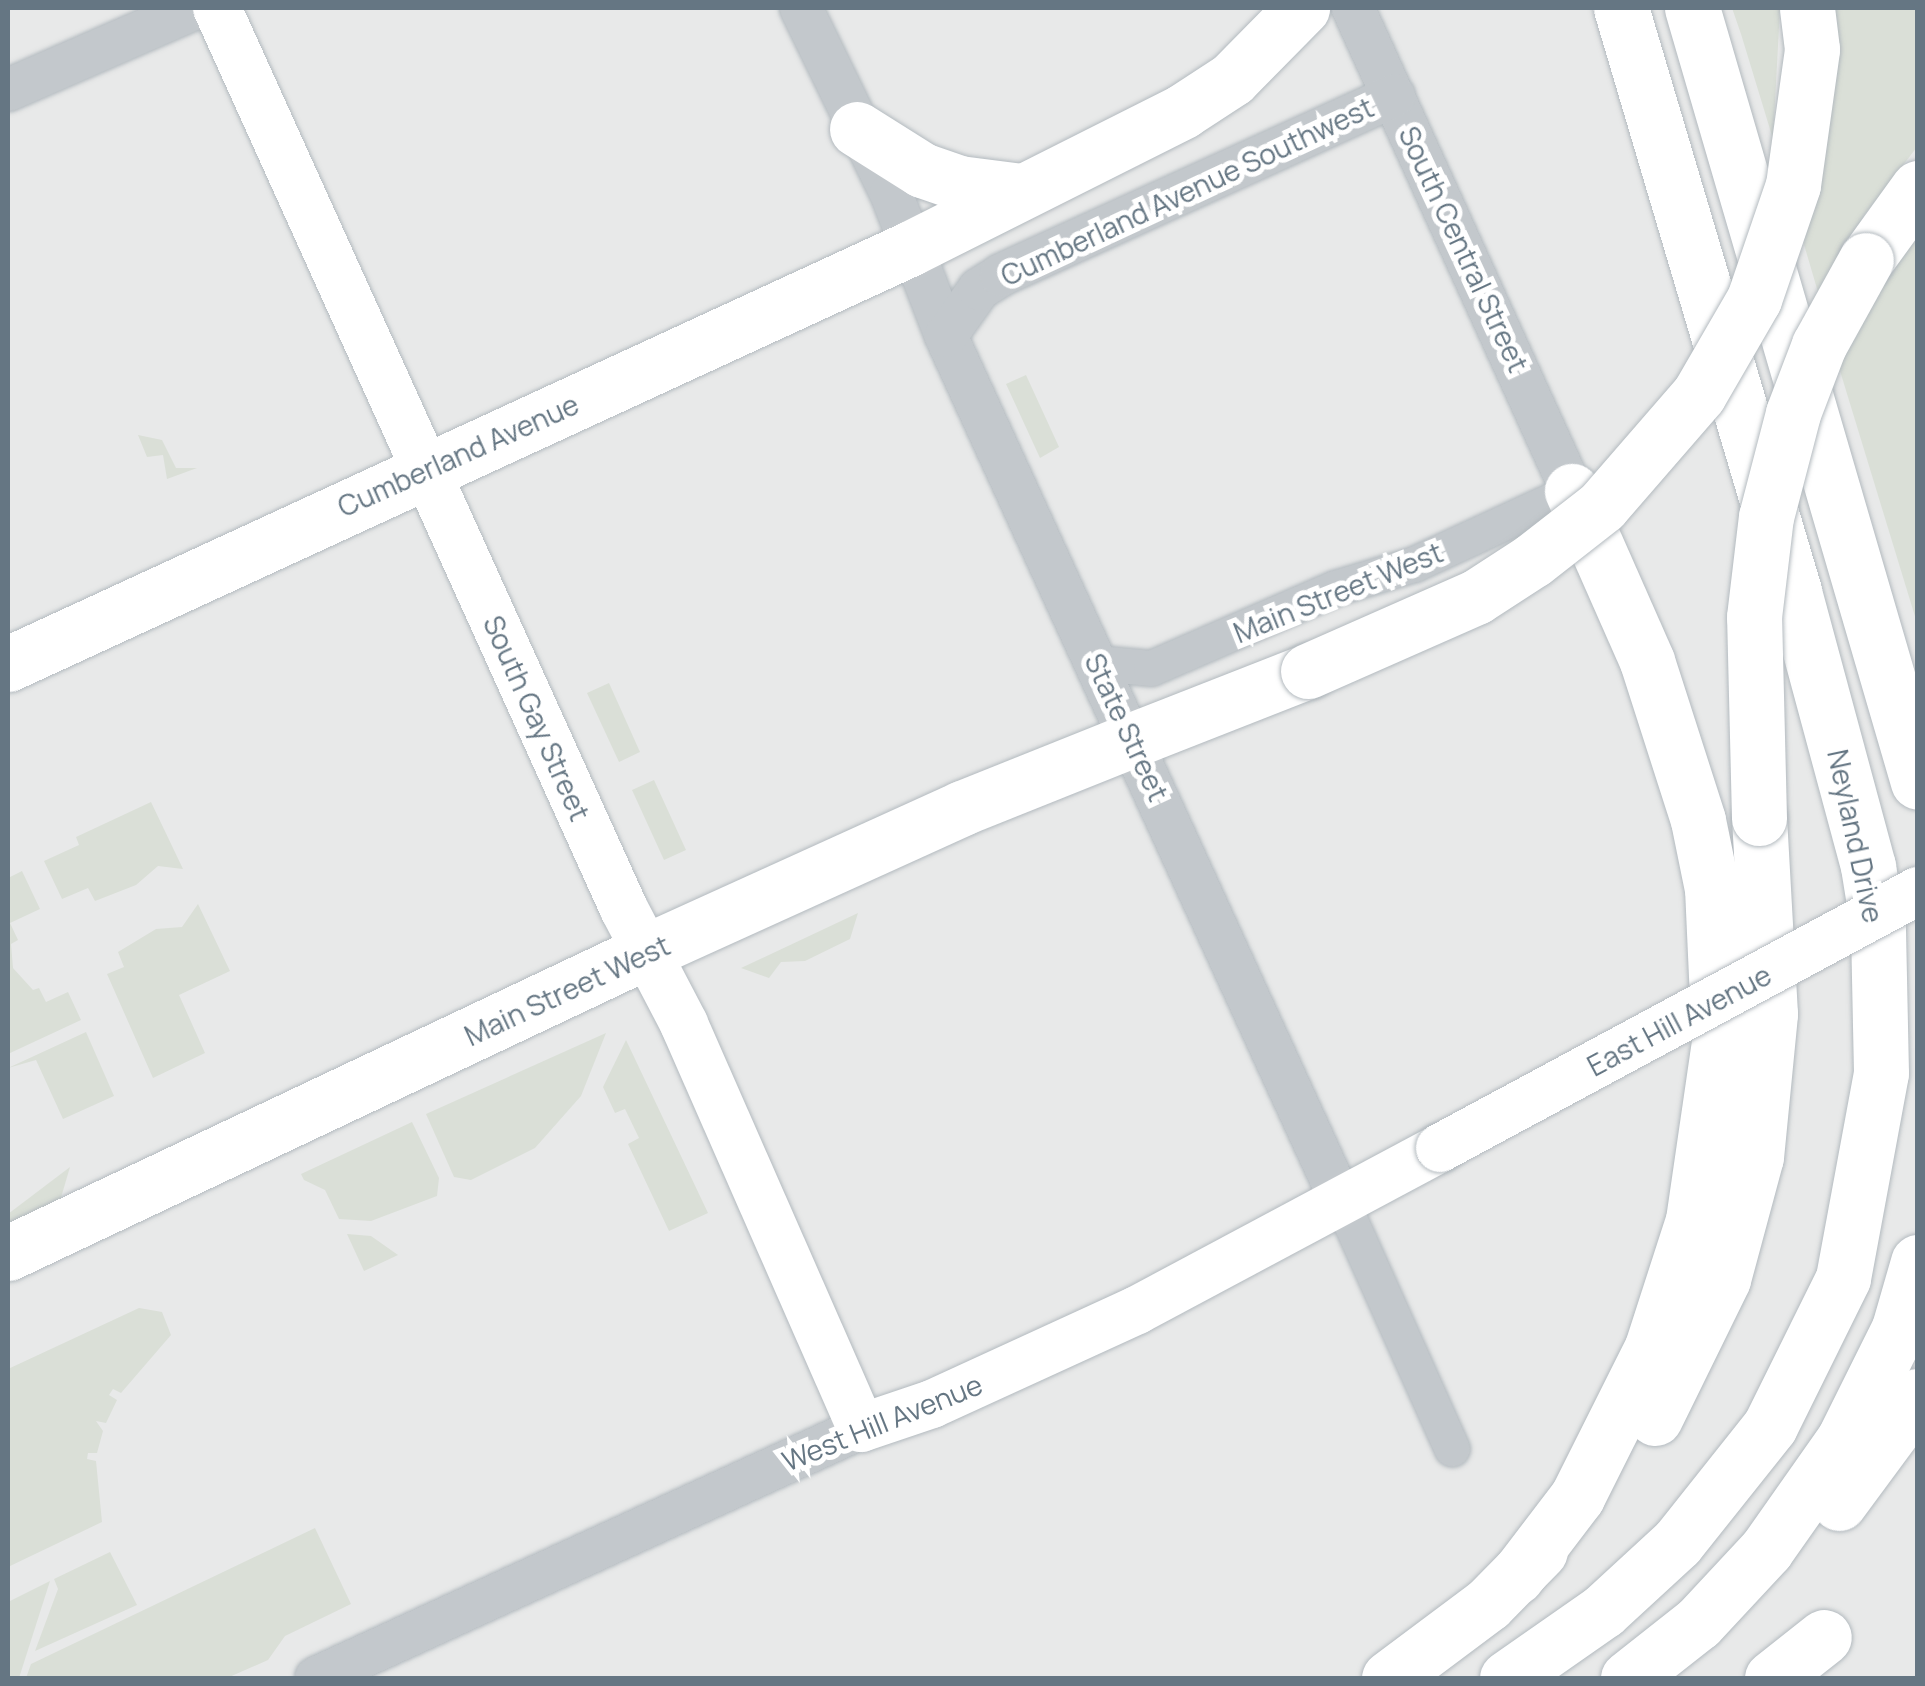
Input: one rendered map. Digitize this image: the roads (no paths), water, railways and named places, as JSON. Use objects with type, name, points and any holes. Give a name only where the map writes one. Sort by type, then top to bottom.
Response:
[{"type":"main road","name":"South Gay Street","points":[[217,8],[424,472],[646,952],[684,1024],[860,1428]]},
{"type":"main road","name":"Cumberland Avenue","points":[[8,664],[909,249],[1182,112],[1232,79],[1302,8]]},
{"type":"main road","name":"Neyland Drive","points":[[1507,1678],[1603,1611],[1677,1543],[1770,1426],[1842,1278],[1881,1072],[1878,928],[1864,849],[1621,8]]},
{"type":"main road","points":[[1692,8],[1918,782]]},
{"type":"main road","name":"Main Street West","points":[[8,1253],[646,952],[962,808],[1308,671],[1476,597],[1546,552],[1636,471],[1699,394],[1754,300],[1792,185],[1812,49],[1808,8]]},
{"type":"main road","points":[[857,129],[922,170],[959,183],[1020,191]]},
{"type":"main road","points":[[1389,1678],[1516,1577],[1637,1449],[1678,1378],[1723,1278],[1756,1157],[1767,1069],[1754,617],[1766,518],[1793,412],[1819,345],[1866,260],[1918,188]]},
{"type":"main road","points":[[1516,1577],[1577,1496],[1652,1347],[1693,1220],[1719,1042],[1712,889],[1698,820],[1647,661],[1572,490]]},
{"type":"main road","name":"East Hill Avenue","points":[[1440,1148],[1918,891]]},
{"type":"main road","name":"West Hill Avenue","points":[[860,1428],[932,1404],[1067,1343],[1440,1148]]},
{"type":"main road","points":[[1698,1623],[1766,1550],[1844,1438],[1899,1328],[1918,1262]]},
{"type":"main road","points":[[1628,1678],[1698,1623],[1790,1566],[1918,1396]]},
{"type":"main road","points":[[1772,1678],[1824,1637]]},
{"type":"street","points":[[8,90],[196,8]]},
{"type":"street","name":"State Street","points":[[801,8],[891,192],[909,249],[946,336],[1098,663],[1452,1449]]},
{"type":"street","name":"South Central Street","points":[[1354,8],[1572,490]]},
{"type":"street","name":"Cumberland Avenue Southwest","points":[[946,336],[979,289],[1001,275],[1394,96]]},
{"type":"street","name":"Main Street West","points":[[1098,663],[1151,668],[1335,588],[1384,576],[1572,490]]},
{"type":"street","name":"West Hill Avenue","points":[[316,1678],[860,1428]]}]
